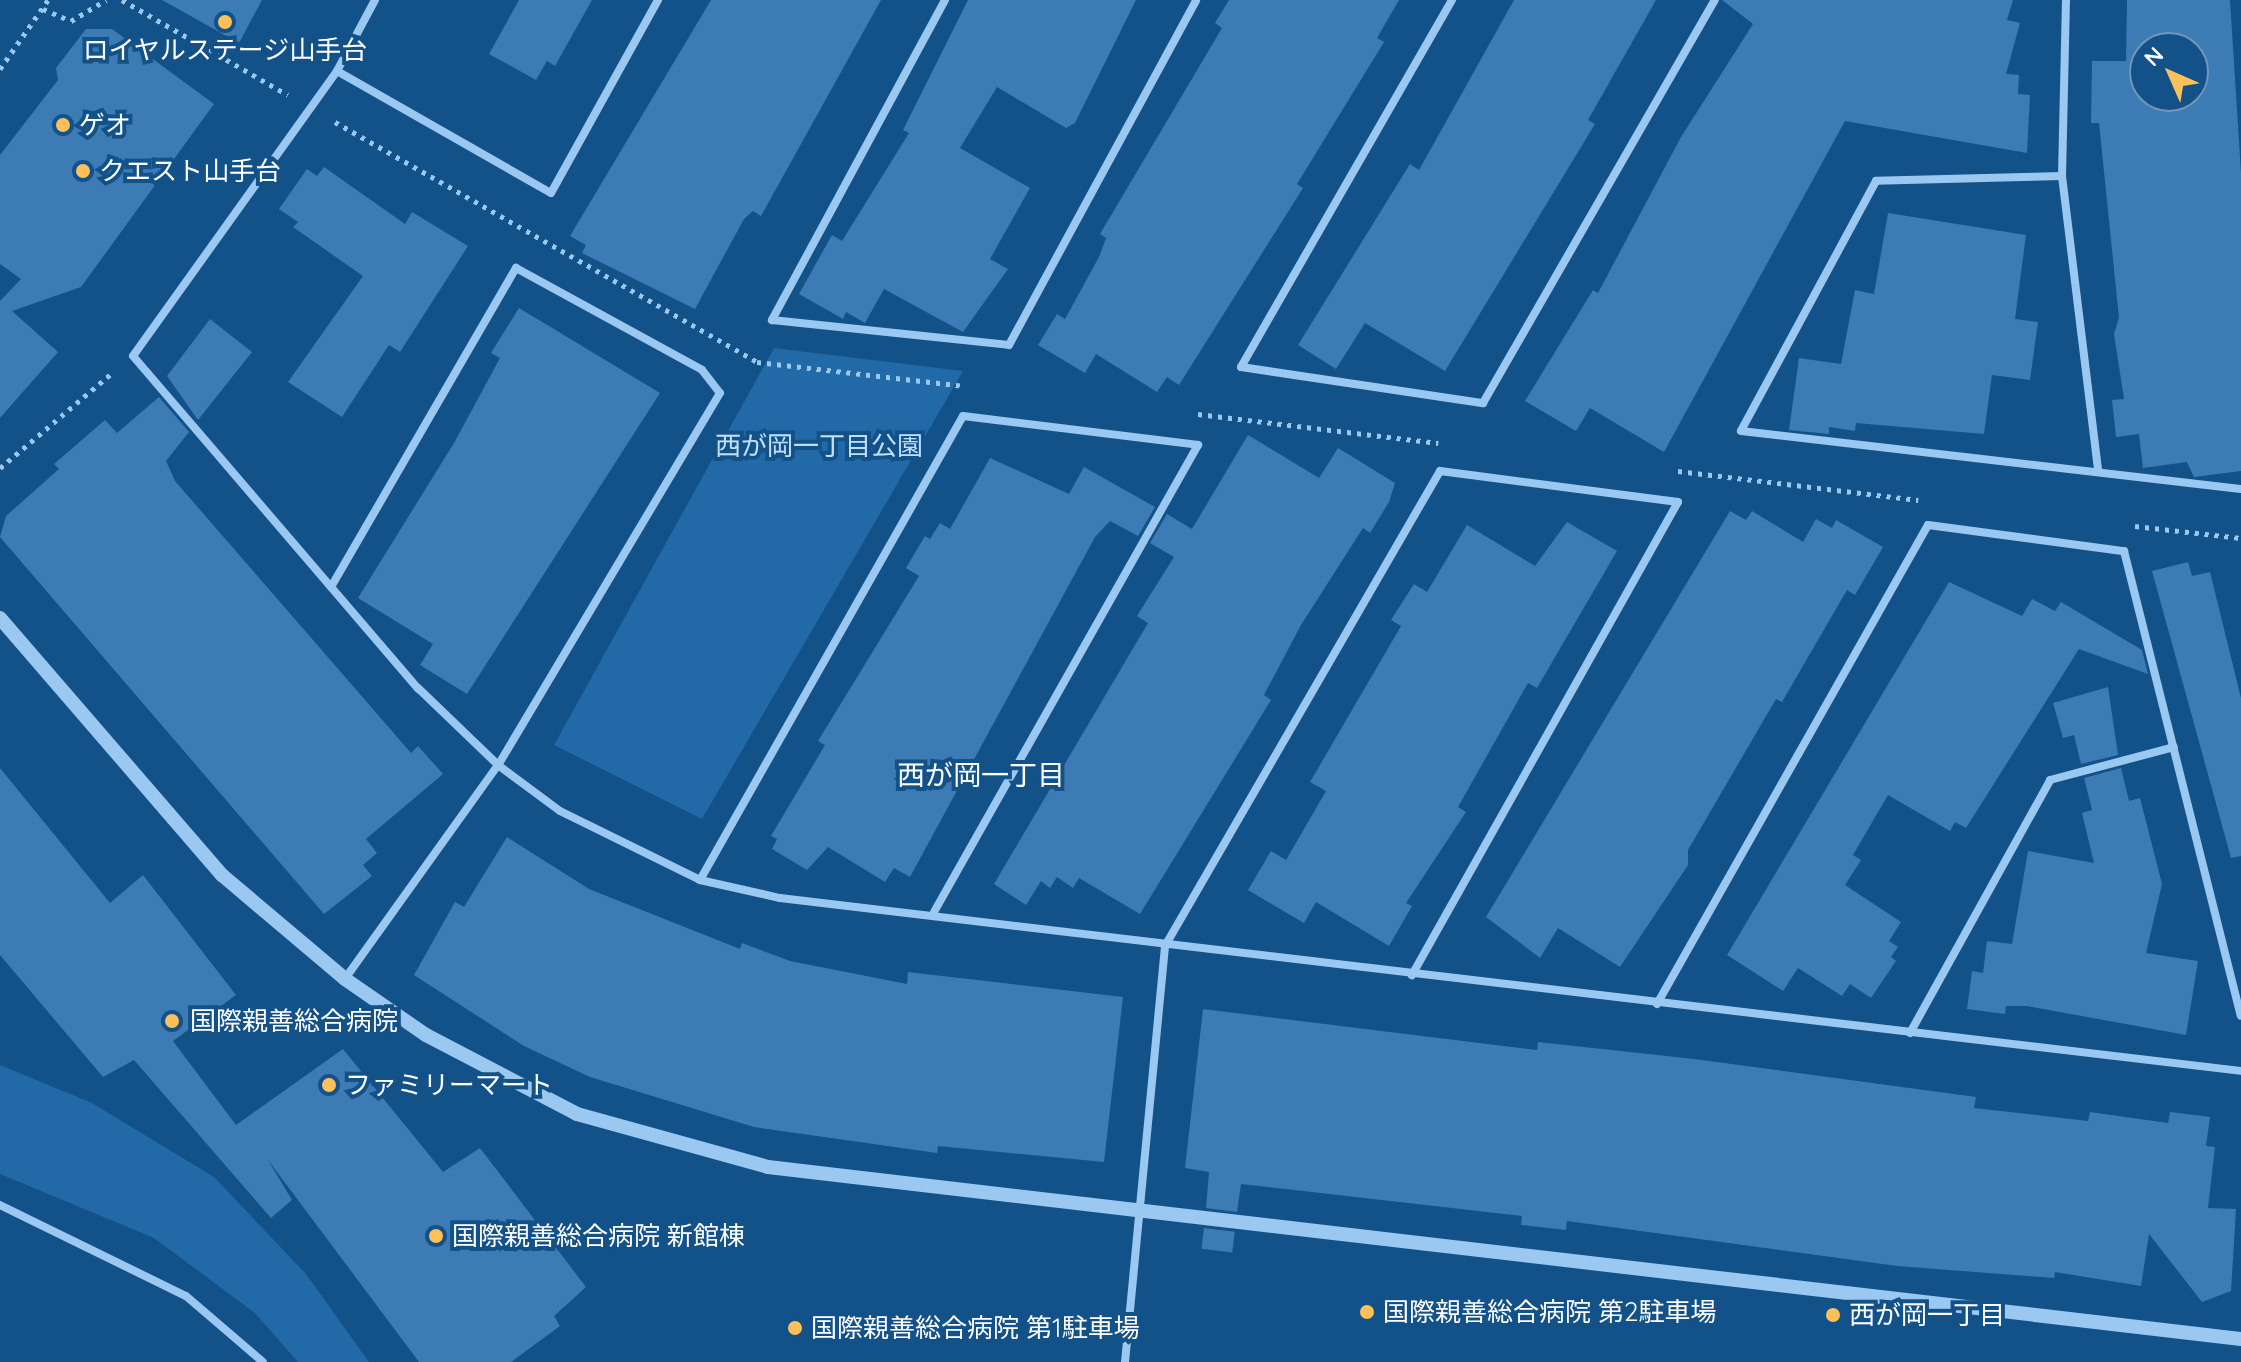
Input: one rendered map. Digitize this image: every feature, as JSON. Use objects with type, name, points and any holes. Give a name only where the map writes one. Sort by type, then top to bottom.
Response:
[{"type":"street","points":[[375,0],[337,71],[133,356],[331,587],[498,765],[560,811],[700,880],[780,898],[934,912],[1165,946],[2241,1071]]},
{"type":"street","points":[[337,71],[551,193],[658,0]]},
{"type":"street","points":[[945,0],[772,320],[1009,345],[1196,0]]},
{"type":"street","points":[[1452,0],[1241,367],[1483,403],[1715,0]]},
{"type":"street","points":[[2066,0],[2062,176],[2098,471]]},
{"type":"street","points":[[2062,176],[1876,181],[1741,431],[2241,489]]},
{"type":"street","points":[[331,587],[516,268],[702,370],[720,393],[498,765],[345,979]]},
{"type":"street","points":[[700,880],[963,416],[1198,445],[934,912]]},
{"type":"street","points":[[1125,1362],[1165,946],[1440,471],[1678,502],[1412,975]]},
{"type":"street","points":[[1657,1004],[1928,525],[2124,551],[2241,1016]]},
{"type":"street","points":[[0,618],[222,875],[345,979],[488,1072],[577,1114],[768,1167],[2241,1339]]},
{"type":"street","points":[[1910,1033],[2050,780],[2174,747]]},
{"type":"street","points":[[0,1205],[186,1296],[263,1362]]},
{"type":"path","points":[[0,69],[48,0]]},
{"type":"path","points":[[43,9],[71,21],[106,0]]},
{"type":"path","points":[[122,0],[291,96]]},
{"type":"path","points":[[0,468],[133,356]]},
{"type":"green space","name":"西が岡一丁目公園","points":[[774,348],[963,371],[702,819],[554,745]]},
{"type":"green space","points":[[0,1065],[92,1103],[214,1177],[306,1274],[369,1362],[298,1362],[255,1313],[154,1238],[0,1174]]},
{"type":"building","name":"ロイヤルステージ山手台","points":[[162,0],[262,0],[239,43]]},
{"type":"building","points":[[519,0],[592,0],[555,66],[547,61],[536,80],[489,54]]},
{"type":"building","points":[[711,0],[881,0],[761,216],[753,211],[744,219],[695,309],[582,253],[586,245],[570,236]]},
{"type":"building","points":[[968,0],[1136,0],[1075,123],[1066,128],[997,87],[960,148],[1030,188],[990,259],[1008,269],[963,332],[884,289],[865,323],[846,312],[843,319],[799,294],[832,235],[842,241],[909,133],[903,130]]},
{"type":"building","points":[[1229,0],[1399,0],[1377,38],[1384,42],[1297,184],[1303,188],[1179,385],[1167,377],[1157,392],[1096,354],[1085,373],[1038,345],[1057,314],[1065,319],[1099,257],[1106,238],[1100,234],[1222,28],[1215,23]]},
{"type":"building","points":[[1514,0],[1656,0],[1588,120],[1595,124],[1445,371],[1365,323],[1336,369],[1298,345],[1410,164],[1419,170]]},
{"type":"building","points":[[1722,0],[2013,0],[2007,20],[2020,23],[2006,74],[2019,75],[2018,94],[2030,95],[2027,153],[1845,121],[1664,452],[1590,408],[1576,431],[1525,401],[1593,290],[1598,293],[1681,137],[1753,24]]},
{"type":"building","points":[[2127,0],[2230,0],[2241,173],[2241,471],[2194,477],[2187,462],[2143,468],[2139,434],[2116,437],[2112,400],[2124,399],[2114,334],[2119,318],[2099,123],[2091,123],[2092,61],[2126,61]]},
{"type":"building","name":"クエスト山手台","points":[[86,29],[112,29],[214,104],[81,287],[12,311],[58,352],[0,418],[0,301],[21,279],[0,264],[0,155],[58,80],[56,68]]},
{"type":"building","points":[[324,167],[405,224],[412,212],[468,246],[400,352],[389,345],[342,417],[288,382],[363,276],[293,227],[298,222],[279,209],[307,169],[317,176]]},
{"type":"building","points":[[1888,213],[2026,235],[2015,319],[2038,322],[2030,380],[1992,375],[1984,434],[1856,423],[1855,431],[1829,427],[1829,434],[1789,430],[1799,358],[1841,364],[1855,290],[1874,294]]},
{"type":"building","points":[[519,308],[660,393],[467,694],[420,665],[433,644],[358,598],[454,443],[500,358],[491,353]]},
{"type":"building","points":[[210,319],[252,352],[198,420],[167,376]]},
{"type":"building","points":[[159,397],[189,432],[166,461],[175,481],[411,753],[418,746],[443,774],[366,839],[377,853],[363,865],[372,876],[324,914],[0,537],[6,516],[59,469],[54,464],[105,420],[117,433]]},
{"type":"building","points":[[1248,435],[1319,478],[1338,448],[1395,483],[1389,502],[1370,533],[1363,528],[1301,625],[1264,695],[1271,700],[1140,914],[1079,878],[1073,888],[1057,877],[1050,888],[1041,881],[1026,905],[994,884],[1148,623],[1137,616],[1174,557],[1150,543],[1167,514],[1192,529]]},
{"type":"building","points":[[990,458],[1069,494],[1084,467],[1155,507],[1138,536],[1110,521],[1095,537],[910,877],[894,868],[885,882],[828,847],[807,870],[772,849],[777,839],[771,836],[825,745],[818,741],[919,576],[906,568],[925,536],[930,539],[940,523],[950,529]]},
{"type":"building","points":[[1730,511],[1746,520],[1752,511],[1803,542],[1816,519],[1832,528],[1836,520],[1883,547],[1855,595],[1847,590],[1782,702],[1776,699],[1688,850],[1688,865],[1620,967],[1558,928],[1540,958],[1486,917]]},
{"type":"building","points":[[1567,522],[1617,551],[1537,688],[1528,683],[1458,807],[1466,812],[1406,903],[1412,906],[1389,946],[1316,902],[1304,923],[1248,890],[1271,851],[1286,860],[1326,791],[1310,782],[1401,626],[1391,620],[1414,584],[1427,592],[1467,525],[1535,566]]},
{"type":"building","points":[[2188,562],[2192,576],[2210,572],[2241,698],[2241,856],[2231,858],[2152,571]]},
{"type":"building","points":[[1949,582],[2022,616],[2032,599],[2055,611],[2061,602],[2142,650],[2148,674],[2079,649],[1966,828],[1955,822],[1950,831],[1888,795],[1853,855],[1861,860],[1845,885],[1901,922],[1889,941],[1898,947],[1891,957],[1896,961],[1871,998],[1850,984],[1842,996],[1798,968],[1783,991],[1727,955]]},
{"type":"building","points":[[2108,687],[2118,755],[2081,764],[2074,735],[2063,738],[2053,703]]},
{"type":"building","points":[[0,768],[110,903],[143,875],[236,995],[173,1041],[236,1125],[343,1049],[443,1172],[480,1148],[586,1287],[554,1316],[560,1326],[511,1362],[419,1362],[268,1160],[292,1200],[271,1218],[134,1060],[103,1077],[0,955]]},
{"type":"building","points":[[2121,768],[2129,801],[2140,798],[2162,884],[2146,953],[2198,961],[2186,1035],[2027,1006],[2006,1006],[2005,1014],[1967,1009],[1972,971],[1983,973],[1987,941],[2012,944],[2028,851],[2094,863],[2082,813],[2092,810],[2084,778]]},
{"type":"building","points":[[507,837],[589,889],[740,949],[742,943],[790,961],[907,984],[908,972],[1123,997],[1104,1162],[938,1146],[937,1153],[754,1127],[590,1077],[524,1046],[414,975],[455,902],[464,907]]},
{"type":"building","points":[[1203,1009],[1537,1050],[1538,1042],[1694,1059],[1976,1097],[1974,1108],[2088,1121],[2090,1112],[2168,1123],[2170,1112],[2210,1117],[2206,1146],[2215,1147],[2208,1208],[2236,1209],[2231,1291],[2202,1302],[2149,1234],[2141,1286],[2055,1272],[2054,1278],[1897,1266],[1567,1221],[1566,1230],[1521,1225],[1522,1216],[1241,1184],[1237,1212],[1206,1208],[1209,1172],[1185,1168]]},
{"type":"building","points":[[1204,1228],[1235,1232],[1232,1253],[1201,1249]]},
{"type":"place","name":"ロイヤルステージ山手台","points":[[225,22]]},
{"type":"place","name":"ゲオ","points":[[63,125]]},
{"type":"place","name":"クエスト山手台","points":[[83,171]]},
{"type":"place","name":"国際親善総合病院","points":[[172,1021]]},
{"type":"place","name":"ファミリーマート","points":[[329,1085]]},
{"type":"place","name":"国際親善総合病院 新館棟","points":[[436,1236]]},
{"type":"place","name":"国際親善総合病院 第2駐車場","points":[[1367,1312]]},
{"type":"place","name":"西が岡一丁目","points":[[1833,1315]]},
{"type":"place","name":"国際親善総合病院 第1駐車場","points":[[795,1328]]},
{"type":"district","name":"西が岡一丁目","points":[[981,775]]}]
